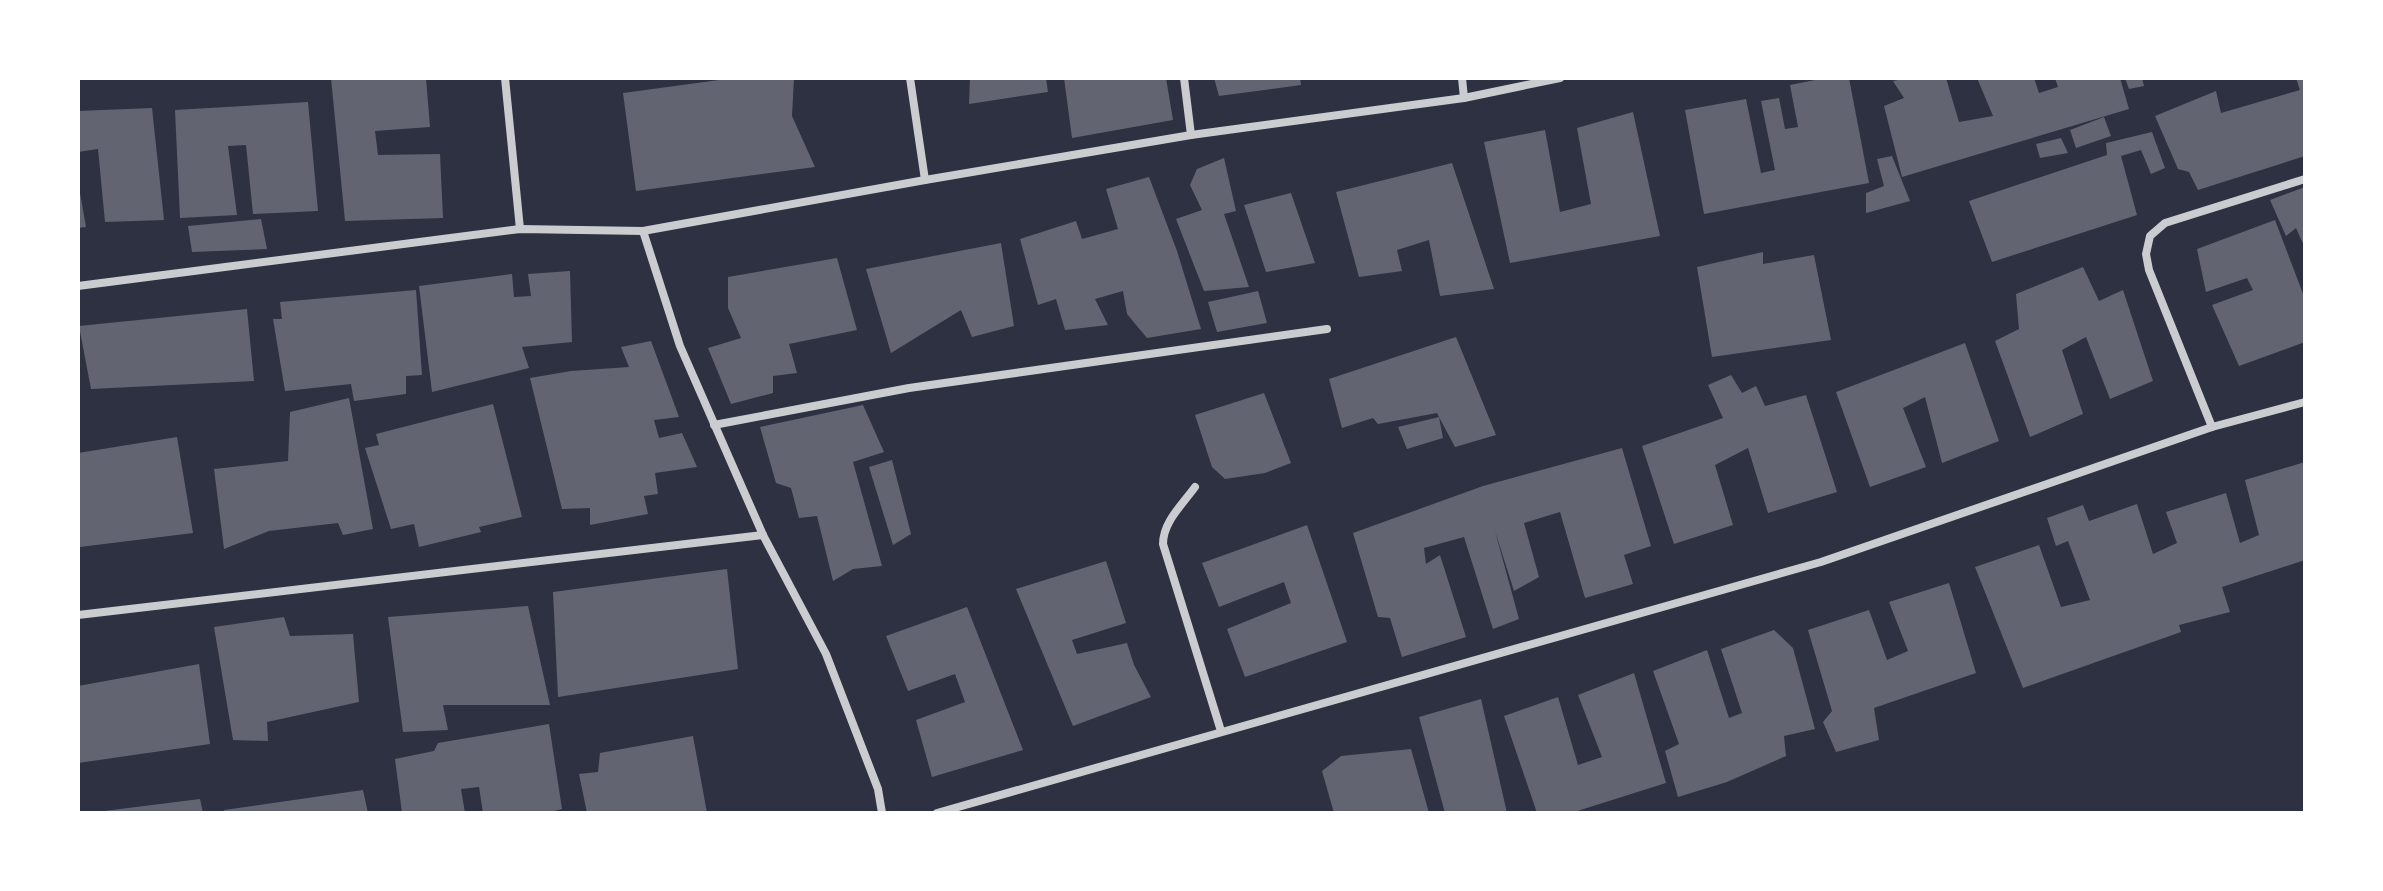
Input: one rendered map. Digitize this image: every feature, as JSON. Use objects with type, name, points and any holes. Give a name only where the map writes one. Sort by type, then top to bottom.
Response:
[{"type":"street","points":[[505,78],[520,229]]},
{"type":"street","points":[[910,78],[925,180]]},
{"type":"street","points":[[1184,78],[1191,135]]},
{"type":"street","points":[[1462,78],[1464,98]]},
{"type":"street","points":[[78,286],[520,229],[643,231],[1191,135],[1464,98],[1560,78]]},
{"type":"street","points":[[2212,427],[2152,281],[2146,254],[2150,236],[2165,223],[2305,179]]},
{"type":"street","points":[[643,231],[680,346],[763,535],[826,654],[878,789],[882,813]]},
{"type":"street","points":[[714,425],[909,388],[1327,329]]},
{"type":"street","points":[[937,813],[1821,562],[2212,427],[2305,402]]},
{"type":"street","points":[[1195,487],[1169,522],[1163,533],[1163,544],[1221,731]]},
{"type":"street","points":[[78,615],[763,535]]},
{"type":"building","points":[[331,78],[426,78],[430,127],[375,131],[378,155],[440,154],[443,218],[345,221]]},
{"type":"building","points":[[734,78],[794,78],[792,116],[815,167],[636,191],[623,93]]},
{"type":"building","points":[[970,78],[1046,78],[1048,92],[969,104]]},
{"type":"building","points":[[1064,78],[1166,78],[1173,120],[1072,138]]},
{"type":"building","points":[[1214,78],[1300,78],[1301,85],[1219,96]]},
{"type":"building","points":[[1825,78],[1849,78],[1869,183],[1704,214],[1685,110],[1746,99],[1761,173],[1775,170],[1761,101],[1779,98],[1785,129],[1798,127],[1790,85]]},
{"type":"building","points":[[1946,78],[1959,122],[1993,116],[1977,78],[2034,78],[2039,93],[2058,87],[2055,78],[2120,78],[2129,109],[1902,177],[1884,106],[1904,98],[1893,81]]},
{"type":"building","points":[[2125,78],[2142,78],[2144,86],[2129,89]]},
{"type":"building","points":[[2296,78],[2305,78],[2305,156],[2198,190],[2189,172],[2178,169],[2155,116],[2216,91],[2221,113],[2300,90]]},
{"type":"building","points":[[308,102],[318,211],[253,214],[246,145],[228,146],[237,215],[180,218],[175,110]]},
{"type":"building","points":[[152,108],[164,220],[105,222],[98,149],[78,152],[78,111]]},
{"type":"building","points":[[1633,112],[1660,236],[1510,263],[1484,142],[1545,130],[1560,212],[1591,204],[1577,128]]},
{"type":"building","points":[[2104,117],[2111,136],[2076,148],[2070,130]]},
{"type":"building","points":[[2152,132],[2165,168],[2151,174],[2141,150],[2121,156],[2137,215],[1992,262],[1969,201],[2107,155],[2106,143]]},
{"type":"building","points":[[2061,138],[2068,153],[2040,158],[2036,144]]},
{"type":"building","points":[[1892,156],[1910,201],[1866,213],[1866,193],[1884,186],[1877,159]]},
{"type":"building","points":[[1224,158],[1236,211],[1224,214],[1249,287],[1204,291],[1176,219],[1202,210],[1190,185],[1197,169]]},
{"type":"building","points":[[1452,163],[1494,289],[1440,296],[1429,240],[1397,250],[1402,271],[1359,277],[1336,192]]},
{"type":"building","points":[[1149,177],[1177,251],[1201,329],[1147,338],[1127,314],[1123,291],[1095,299],[1108,325],[1065,330],[1056,299],[1038,305],[1020,239],[1076,221],[1082,239],[1118,229],[1106,189]]},
{"type":"building","points":[[2305,187],[2305,248],[2296,228],[2286,236],[2270,200]]},
{"type":"building","points":[[78,193],[86,227],[78,228]]},
{"type":"building","points":[[1291,193],[1315,263],[1266,272],[1244,205]]},
{"type":"building","points":[[261,219],[267,249],[192,252],[188,226]]},
{"type":"building","points":[[2275,220],[2305,299],[2305,342],[2239,366],[2212,305],[2253,290],[2247,278],[2206,292],[2197,249]]},
{"type":"building","points":[[1001,243],[1014,326],[972,337],[961,310],[891,353],[866,269]]},
{"type":"building","points":[[1763,252],[1763,264],[1814,255],[1831,340],[1712,357],[1697,267]]},
{"type":"building","points":[[837,258],[857,330],[789,344],[797,373],[773,376],[773,393],[731,404],[708,348],[741,338],[728,308],[728,277]]},
{"type":"building","points":[[2083,267],[2099,301],[2123,290],[2153,381],[2110,399],[2086,337],[2062,350],[2083,414],[2030,437],[1995,341],[2019,329],[2016,294]]},
{"type":"building","points":[[570,271],[572,342],[522,347],[529,368],[432,392],[419,286],[512,274],[514,297],[531,296],[528,274]]},
{"type":"building","points":[[416,290],[422,375],[406,376],[406,394],[354,401],[351,384],[285,391],[273,319],[282,319],[280,302]]},
{"type":"building","points":[[1258,291],[1267,323],[1217,332],[1208,302]]},
{"type":"building","points":[[247,309],[254,381],[91,389],[79,326]]},
{"type":"building","points":[[1456,337],[1496,435],[1455,447],[1437,413],[1378,424],[1373,418],[1342,428],[1329,379]]},
{"type":"building","points":[[651,341],[679,417],[654,420],[659,438],[682,433],[697,467],[655,473],[658,494],[644,496],[648,514],[590,525],[590,508],[562,509],[530,378],[571,371],[629,367],[621,347]]},
{"type":"building","points":[[1965,343],[1999,441],[1942,463],[1925,397],[1903,408],[1926,467],[1870,487],[1836,392]]},
{"type":"building","points":[[1731,375],[1742,393],[1756,386],[1765,406],[1806,395],[1837,492],[1768,513],[1748,448],[1715,465],[1733,525],[1674,544],[1642,446],[1723,418],[1708,385]]},
{"type":"building","points":[[1264,393],[1291,463],[1265,473],[1225,479],[1212,467],[1195,415]]},
{"type":"building","points":[[349,398],[373,529],[343,535],[338,523],[269,531],[224,549],[214,469],[288,461],[290,412]]},
{"type":"building","points":[[493,404],[522,517],[479,527],[481,532],[419,547],[414,524],[391,529],[365,448],[379,445],[376,434]]},
{"type":"building","points":[[863,405],[884,452],[853,462],[882,566],[853,569],[833,581],[817,516],[799,518],[791,488],[776,483],[760,427]]},
{"type":"building","points":[[1439,417],[1443,438],[1407,449],[1398,427]]},
{"type":"building","points":[[177,437],[193,533],[80,547],[78,453]]},
{"type":"building","points":[[1622,448],[1651,546],[1624,555],[1633,584],[1585,598],[1560,512],[1524,523],[1539,577],[1514,591],[1495,531],[1519,619],[1493,629],[1464,537],[1424,548],[1426,564],[1440,555],[1466,637],[1402,657],[1390,618],[1378,617],[1353,533],[1483,486]]},
{"type":"building","points":[[892,460],[911,534],[893,545],[869,467]]},
{"type":"building","points":[[2305,462],[2305,560],[2222,587],[2230,612],[2179,625],[2181,632],[2023,688],[1975,567],[2039,545],[2061,607],[2090,600],[2068,541],[2056,546],[2047,518],[2083,505],[2089,521],[2137,504],[2153,554],[2177,543],[2166,512],[2226,493],[2240,543],[2259,535],[2245,480]]},
{"type":"building","points":[[1307,525],[1347,642],[1245,677],[1227,629],[1291,603],[1284,582],[1219,607],[1202,563]]},
{"type":"building","points":[[1106,561],[1126,623],[1072,640],[1077,654],[1127,643],[1134,665],[1151,697],[1073,726],[1016,589]]},
{"type":"building","points":[[727,569],[738,669],[558,697],[553,592]]},
{"type":"building","points":[[1949,583],[1976,673],[1874,708],[1879,740],[1836,752],[1823,722],[1832,711],[1808,630],[1869,610],[1887,660],[1908,651],[1889,602]]},
{"type":"building","points":[[528,606],[550,705],[443,705],[448,730],[403,732],[388,617]]},
{"type":"building","points":[[967,607],[1023,750],[932,777],[916,720],[965,702],[955,674],[908,691],[886,636]]},
{"type":"building","points":[[284,617],[290,636],[353,634],[359,702],[267,722],[268,741],[233,740],[214,627]]},
{"type":"building","points":[[1774,630],[1793,648],[1815,729],[1784,736],[1786,756],[1727,782],[1678,797],[1665,751],[1679,744],[1653,671],[1707,650],[1729,718],[1742,713],[1721,649]]},
{"type":"building","points":[[199,664],[210,744],[78,763],[78,686]]},
{"type":"building","points":[[1634,673],[1666,783],[1571,813],[1537,813],[1504,716],[1558,697],[1578,765],[1602,757],[1578,695]]},
{"type":"building","points":[[1481,699],[1507,813],[1445,813],[1419,717]]},
{"type":"building","points":[[549,724],[562,809],[546,813],[483,813],[479,787],[461,789],[465,813],[402,813],[395,759],[434,751],[438,743]]},
{"type":"building","points":[[693,736],[707,813],[587,813],[579,774],[598,772],[600,753]]},
{"type":"building","points":[[1411,749],[1429,813],[1334,813],[1322,771],[1341,756]]},
{"type":"building","points":[[363,790],[368,813],[225,813],[224,810]]},
{"type":"building","points":[[200,799],[203,813],[104,813],[104,811]]}]
